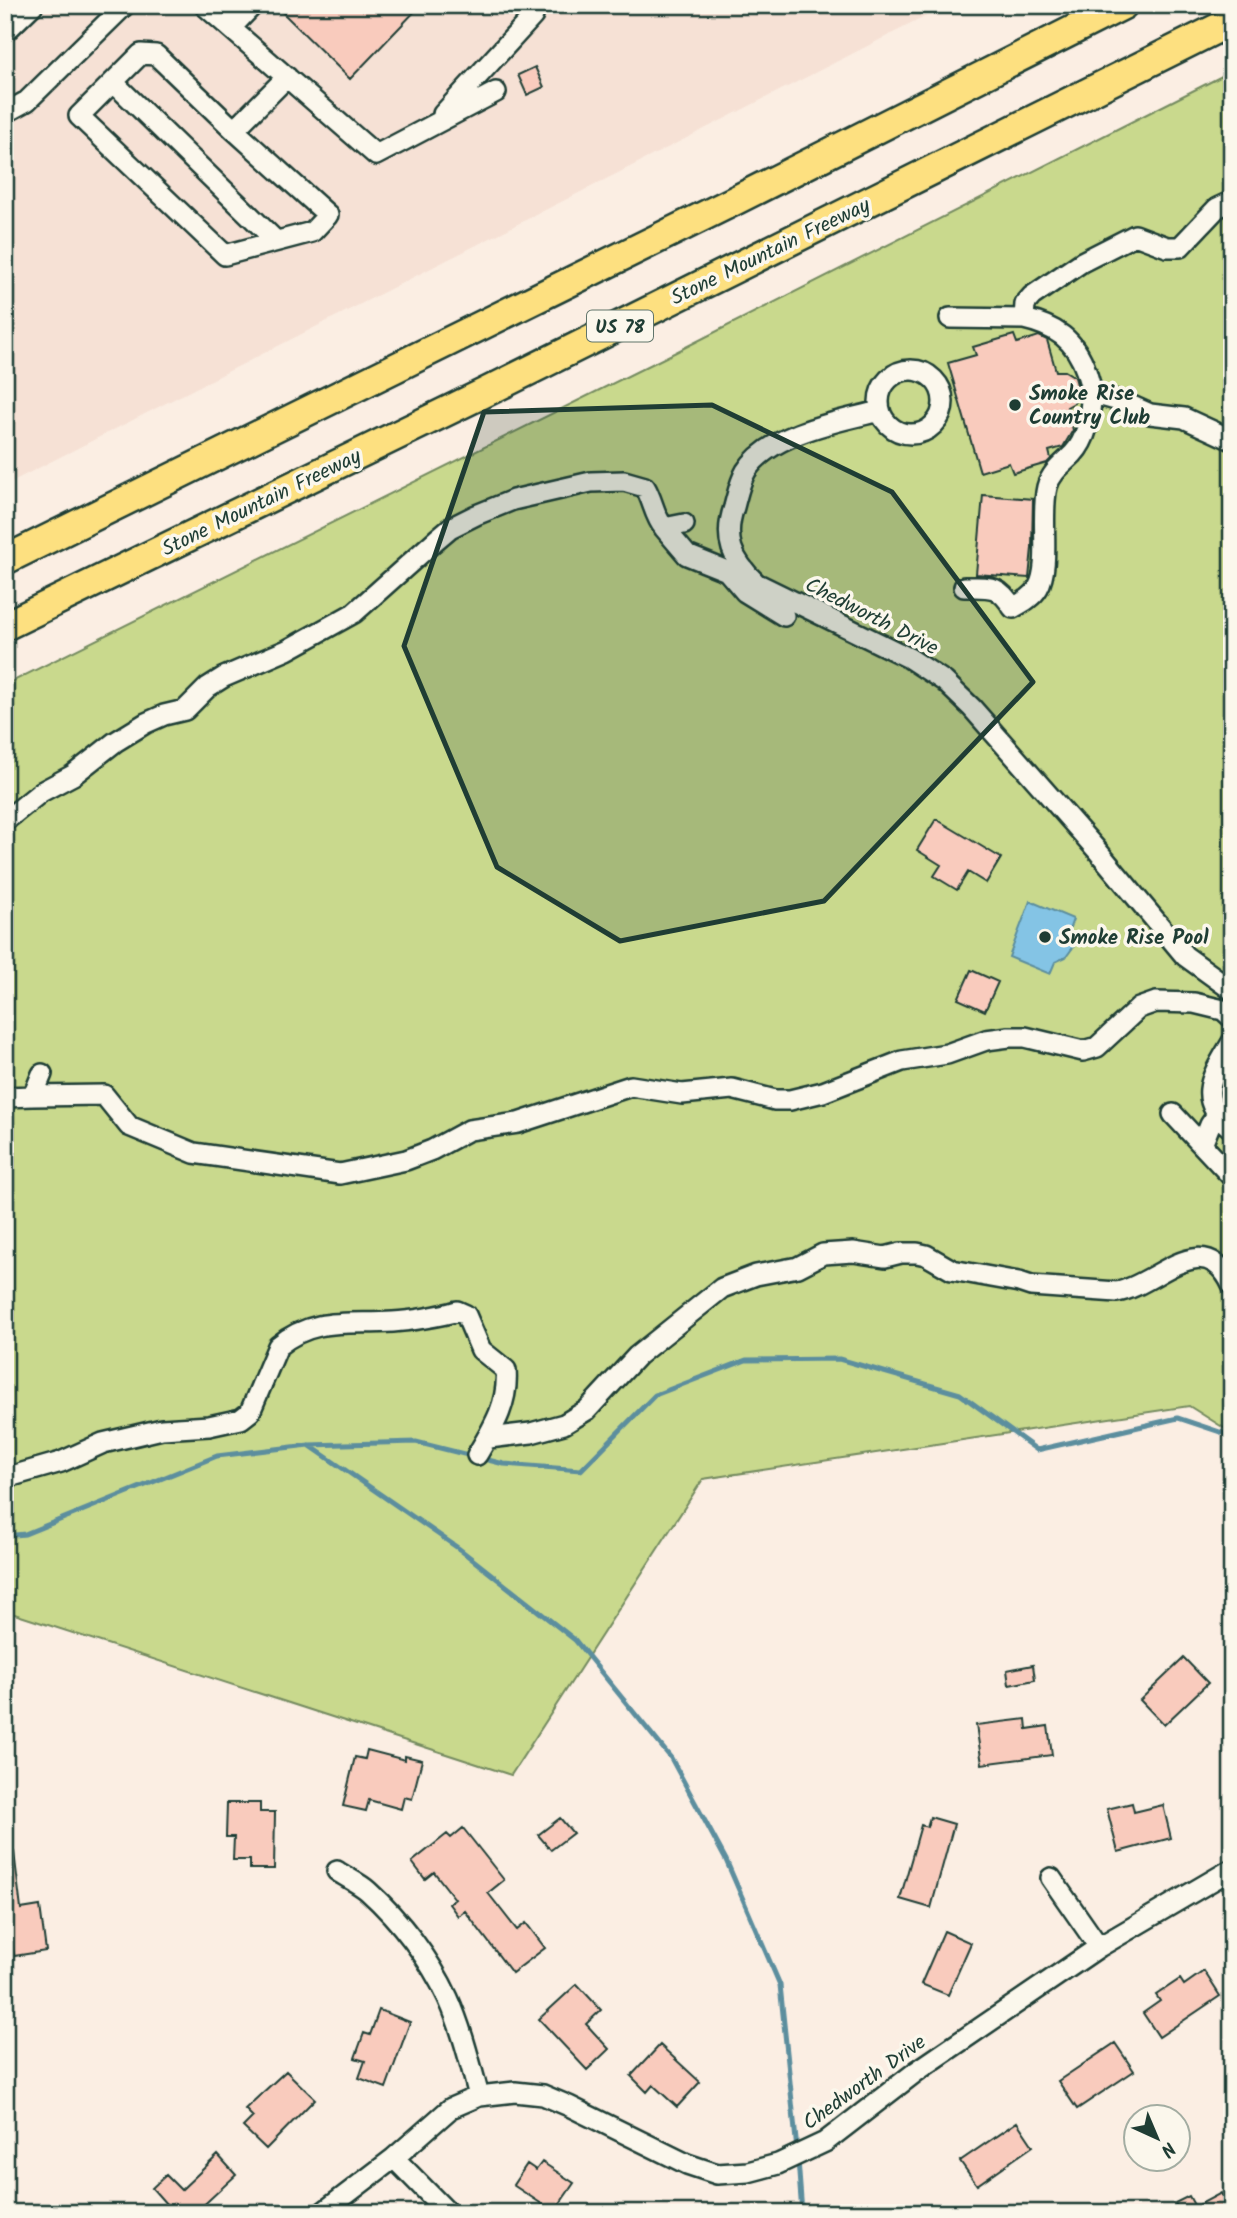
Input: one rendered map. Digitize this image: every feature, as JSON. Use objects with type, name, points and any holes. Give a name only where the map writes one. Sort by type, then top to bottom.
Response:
[{"type":"highway","points":[[5,560],[705,215],[1123,5]]},
{"type":"highway","name":"Stone Mountain Freeway","points":[[5,626],[520,376],[1232,21]]},
{"type":"street","points":[[5,32],[33,5]]},
{"type":"street","points":[[5,113],[27,101],[125,5]]},
{"type":"street","points":[[204,5],[376,155],[496,92]]},
{"type":"street","points":[[231,28],[253,5]]},
{"type":"street","points":[[433,125],[533,16],[522,5]]},
{"type":"street","points":[[141,54],[156,55],[234,130],[328,215],[312,232],[225,255],[79,116],[141,54]]},
{"type":"street","points":[[234,130],[287,77]]},
{"type":"street","points":[[113,82],[276,242]]},
{"type":"street","points":[[1024,320],[1025,304],[1032,296],[1082,262],[1135,235],[1167,247],[1180,247],[1217,208],[1232,201]]},
{"type":"street","points":[[950,318],[1024,320],[1056,329],[1083,363],[1090,389],[1098,396],[1123,402],[1150,414],[1184,418],[1232,440]]},
{"type":"street","points":[[964,587],[993,588],[1003,592],[1013,608],[1038,588],[1043,572],[1047,484],[1058,467],[1074,453],[1085,438],[1091,399],[1098,396]]},
{"type":"street","name":"Chedworth Drive","points":[[880,411],[838,421],[787,439],[759,456],[745,472],[732,512],[728,541],[742,569],[756,583],[909,658],[944,681],[972,708],[1096,849],[1185,956],[1232,990]]},
{"type":"street","points":[[5,821],[41,792],[73,775],[115,742],[146,723],[185,710],[208,687],[224,677],[286,650],[354,613],[450,528],[499,504],[607,480],[645,487],[659,522],[687,555],[727,572],[745,592],[784,616]]},
{"type":"street","points":[[664,528],[684,524]]},
{"type":"street","points":[[5,1097],[104,1095],[129,1126],[194,1153],[340,1174],[406,1160],[432,1150],[469,1130],[518,1123],[631,1086],[682,1094],[732,1089],[775,1100],[790,1100],[823,1092],[902,1061],[947,1054],[986,1040],[1025,1037],[1083,1051],[1097,1047],[1139,1008],[1156,1002],[1194,1003],[1223,1010],[1232,1018]]},
{"type":"street","points":[[1232,1042],[1210,1081],[1209,1094],[1217,1115],[1232,1129]]},
{"type":"street","points":[[33,1096],[41,1074]]},
{"type":"street","points":[[1173,1114],[1232,1177]]},
{"type":"street","points":[[1202,1144],[1217,1115]]},
{"type":"street","points":[[489,1438],[531,1433],[564,1424],[587,1410],[637,1356],[722,1288],[756,1275],[798,1267],[823,1254],[853,1252],[885,1257],[917,1253],[926,1255],[952,1270],[1031,1286],[1117,1292],[1128,1290],[1176,1263],[1194,1257],[1214,1263],[1232,1285]]},
{"type":"street","points":[[5,1478],[61,1462],[103,1443],[162,1429],[209,1426],[240,1419],[250,1412],[278,1346],[286,1339],[307,1330],[341,1321],[397,1322],[457,1311],[466,1315],[481,1350],[506,1370],[507,1394],[489,1438],[477,1455]]},
{"type":"street","name":"Chedworth Drive","points":[[322,2213],[394,2158],[450,2108],[478,2096],[515,2092],[543,2095],[687,2164],[717,2174],[748,2172],[778,2164],[825,2142],[917,2071],[1099,1947],[1232,1869]]},
{"type":"street","points":[[337,1871],[366,1889],[398,1921],[425,1960],[448,1997],[462,2035],[478,2096]]},
{"type":"street","points":[[1051,1878],[1099,1947]]},
{"type":"street","points":[[394,2158],[448,2213]]},
{"type":"highlighted area","points":[[712,405],[892,492],[1033,682],[824,901],[620,941],[497,867],[404,646],[484,412]]},
{"type":"shaded area","points":[[5,5],[948,5],[5,485]]},
{"type":"green space","name":"Smoke Rise Country Club","points":[[1232,71],[1232,1433],[1189,1406],[703,1479],[511,1775],[5,1611],[5,685],[674,353]]},
{"type":"water","name":"Smoke Rise Pool","points":[[1030,901],[1073,919],[1069,930],[1074,946],[1066,957],[1055,962],[1050,974],[1009,957]]},
{"type":"building","points":[[288,5],[421,5],[350,79],[282,12]]},
{"type":"building","points":[[535,67],[544,87],[527,95],[518,75]]},
{"type":"building","name":"Smoke Rise Country Club","points":[[1014,335],[1017,343],[1039,336],[1047,340],[1056,371],[1065,371],[1075,377],[1079,392],[1074,403],[1067,407],[1073,430],[1063,447],[1049,451],[1051,459],[1047,463],[1013,473],[1009,463],[980,472],[948,363],[976,355],[973,347]]},
{"type":"building","points":[[983,495],[1033,499],[1029,578],[976,574]]},
{"type":"building","points":[[936,819],[1001,858],[986,883],[968,872],[957,890],[934,876],[941,865],[917,850]]},
{"type":"building","points":[[971,970],[998,982],[985,1011],[958,999]]},
{"type":"building","points":[[1184,1658],[1208,1683],[1164,1725],[1140,1700]]},
{"type":"building","points":[[1033,1665],[1035,1680],[1009,1685],[1007,1670]]},
{"type":"building","points":[[1026,1719],[1027,1729],[1048,1726],[1052,1755],[982,1764],[976,1725]]},
{"type":"building","points":[[367,1750],[405,1760],[405,1756],[422,1760],[412,1799],[404,1797],[401,1809],[369,1800],[366,1811],[343,1806],[355,1757],[365,1759]]},
{"type":"building","points":[[227,1803],[260,1803],[260,1812],[275,1812],[274,1869],[250,1869],[250,1860],[233,1860],[234,1837],[226,1837]]},
{"type":"building","points":[[1132,1803],[1134,1812],[1163,1805],[1171,1838],[1118,1852],[1107,1809]]},
{"type":"building","points":[[930,1817],[954,1824],[931,1908],[900,1899],[921,1825],[927,1827]]},
{"type":"building","points":[[560,1818],[573,1833],[551,1850],[538,1835]]},
{"type":"building","points":[[463,1828],[504,1880],[488,1893],[517,1930],[526,1923],[545,1948],[512,1973],[465,1911],[458,1916],[449,1904],[455,1899],[434,1872],[425,1879],[412,1862],[447,1834],[451,1838]]},
{"type":"building","points":[[5,1852],[14,1852],[21,1909],[40,1906],[46,1951],[14,1956],[10,1932],[5,1933]]},
{"type":"building","points":[[944,1931],[971,1943],[948,1995],[921,1984]]},
{"type":"building","points":[[1204,1971],[1220,1996],[1159,2037],[1143,2013],[1160,2001],[1156,1995],[1180,1979],[1184,1985]]},
{"type":"building","points":[[577,1984],[601,2010],[586,2024],[609,2049],[587,2070],[539,2019]]},
{"type":"building","points":[[379,2010],[410,2022],[386,2088],[359,2078],[365,2061],[355,2058],[364,2033],[370,2035]]},
{"type":"building","points":[[1115,2043],[1134,2071],[1077,2109],[1058,2081]]},
{"type":"building","points":[[660,2045],[700,2082],[677,2107],[653,2085],[647,2092],[631,2076]]},
{"type":"building","points":[[286,2071],[315,2099],[266,2149],[243,2127],[253,2117],[245,2109]]},
{"type":"building","points":[[1017,2122],[1033,2146],[977,2185],[960,2161]]},
{"type":"building","points":[[218,2155],[236,2175],[195,2213],[174,2213],[152,2188],[166,2175],[181,2190]]},
{"type":"building","points":[[542,2162],[574,2183],[554,2212],[513,2185],[527,2164],[536,2170]]},
{"type":"building","points":[[1221,2193],[1232,2213],[1180,2213],[1175,2203],[1189,2196],[1195,2207]]},
{"type":"waterway","points":[[5,1536],[25,1534],[217,1456],[309,1445],[416,1442],[504,1464],[581,1470],[655,1395],[746,1360],[839,1359],[960,1394],[1037,1450],[1178,1418],[1232,1436]]},
{"type":"waterway","points":[[309,1445],[458,1548],[575,1640],[671,1758],[726,1860],[780,1985],[797,2150]]},
{"type":"waterway","points":[[798,2160],[802,2213]]},
{"type":"place","name":"Smoke Rise Country Club","points":[[1015,405]]},
{"type":"place","name":"Smoke Rise Pool","points":[[1045,937]]}]
